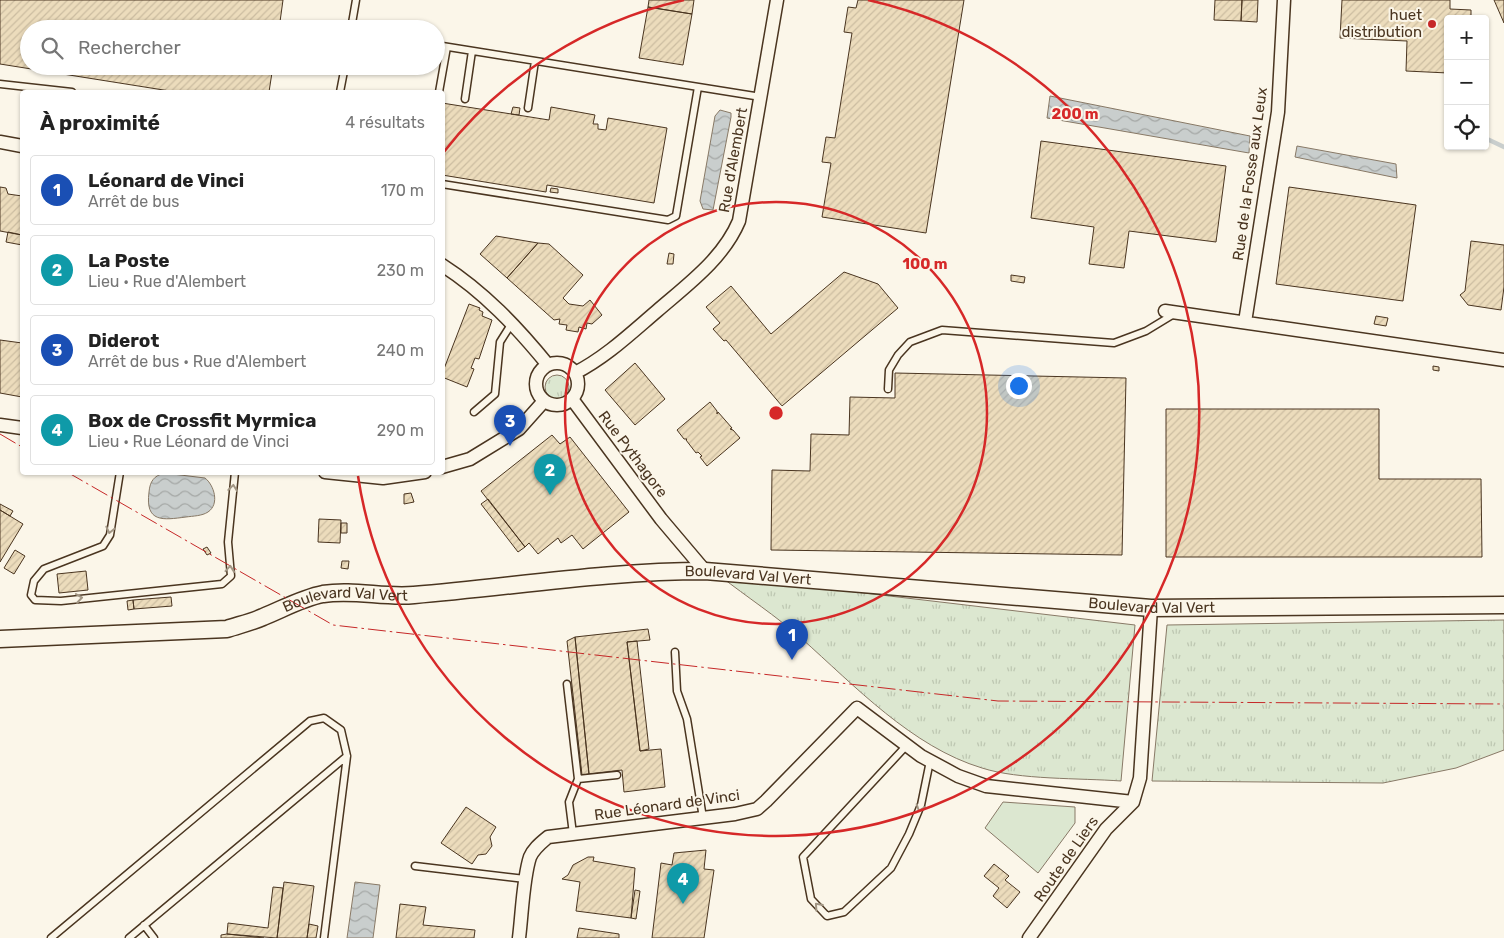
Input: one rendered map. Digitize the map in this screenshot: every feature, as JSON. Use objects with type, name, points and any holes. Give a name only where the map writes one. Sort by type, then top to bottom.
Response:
[{"type":"street","name":"Rue d'Alembert","points":[[575,373],[600,360],[703,271],[733,236],[739,221],[776,0]]},
{"type":"street","name":"Rue de la Fosse aux Leux","points":[[1245,322],[1278,112],[1284,0]]},
{"type":"street","points":[[0,142],[20,146]]},
{"type":"street","points":[[445,267],[480,293],[512,324],[548,365]]},
{"type":"street","points":[[1171,311],[1504,360]]},
{"type":"street","points":[[565,364],[575,373],[578,387],[572,399],[561,405],[544,401],[538,396],[535,382],[540,370],[548,365],[565,364]]},
{"type":"street","name":"Rue Pythagore","points":[[572,399],[668,527],[705,571]]},
{"type":"street","points":[[445,466],[470,459],[519,429],[544,401]]},
{"type":"street","points":[[0,425],[20,428]]},
{"type":"street","points":[[354,475],[383,478],[404,475]]},
{"type":"street","name":"Boulevard Val Vert","points":[[0,639],[227,629],[262,618],[302,600],[339,593],[412,595],[568,578],[667,571],[705,571],[1151,608],[1504,605]]},
{"type":"street","points":[[907,745],[930,761],[986,786],[1133,802],[1140,778],[1151,608]]},
{"type":"street","name":"Rue Léonard de Vinci","points":[[519,938],[531,856],[538,845],[548,838],[757,809],[775,794],[857,708],[907,745]]},
{"type":"street","name":"Route de Liers","points":[[1029,938],[1106,830],[1133,802]]},
{"type":"lane","points":[[353,20],[356,0]]},
{"type":"lane","points":[[445,53],[446,47],[761,97]]},
{"type":"lane","points":[[465,98],[472,51]]},
{"type":"lane","points":[[528,108],[536,61]]},
{"type":"lane","points":[[340,90],[343,75]]},
{"type":"lane","points":[[439,90],[442,75]]},
{"type":"lane","points":[[0,84],[54,90]]},
{"type":"lane","points":[[445,184],[668,220],[676,216],[698,87]]},
{"type":"lane","points":[[888,390],[889,370],[898,355],[910,342],[942,330],[1114,343],[1146,332],[1171,311]]},
{"type":"lane","points":[[474,412],[494,394],[500,342],[512,324]]},
{"type":"lane","points":[[120,475],[110,535],[103,546],[44,569],[34,581],[31,595],[35,600],[61,601],[222,584],[231,576],[228,542],[235,475]]},
{"type":"lane","points":[[675,652],[677,691],[687,720],[702,818]]},
{"type":"lane","points":[[567,684],[578,779],[569,802],[573,834]]},
{"type":"lane","points":[[51,938],[310,721],[324,718],[341,730],[347,756],[324,938]]},
{"type":"lane","points":[[907,745],[803,857],[811,899],[827,916],[844,912],[891,868],[922,805],[930,761]]},
{"type":"lane","points":[[129,938],[347,756]]},
{"type":"lane","points":[[578,779],[617,775]]},
{"type":"lane","points":[[415,866],[527,880]]},
{"type":"lane","points":[[144,925],[154,938]]},
{"type":"green space","points":[[552,375],[562,375],[569,382],[569,392],[562,399],[552,399],[545,392],[545,382]]},
{"type":"green space","points":[[720,576],[1135,625],[1121,781],[1050,778],[997,772],[956,758],[932,746],[886,713],[772,614]]},
{"type":"green space","points":[[1504,620],[1504,750],[1456,768],[1383,783],[1152,781],[1167,625]]},
{"type":"green space","points":[[1003,802],[1075,807],[1075,823],[1038,873],[985,828]]},
{"type":"water","points":[[1050,96],[1250,136],[1249,153],[1047,118]]},
{"type":"water","points":[[720,110],[731,113],[731,117],[713,210],[703,209],[700,201],[715,116]]},
{"type":"water","points":[[1297,146],[1396,164],[1397,178],[1295,157]]},
{"type":"water","points":[[180,475],[205,478],[213,490],[215,500],[212,509],[197,516],[170,519],[157,517],[150,509],[148,502],[150,485],[155,477]]},
{"type":"water","points":[[355,882],[380,885],[373,938],[347,938]]},
{"type":"building","points":[[0,0],[283,0],[280,20],[20,20],[20,67],[0,64]]},
{"type":"building","points":[[649,0],[694,0],[692,14],[648,7]]},
{"type":"building","points":[[858,0],[964,0],[926,233],[822,217],[831,163],[822,162],[826,137],[835,138],[852,33],[844,32],[848,7],[856,8]]},
{"type":"building","points":[[1215,0],[1242,0],[1241,21],[1214,20]]},
{"type":"building","points":[[1242,0],[1258,0],[1257,22],[1241,21]]},
{"type":"building","points":[[1342,0],[1450,0],[1450,9],[1471,10],[1471,15],[1444,15],[1444,73],[1406,71],[1407,41],[1340,38]]},
{"type":"building","points":[[1494,0],[1504,0],[1504,23]]},
{"type":"building","points":[[648,7],[692,14],[683,65],[639,58]]},
{"type":"building","points":[[69,75],[272,75],[269,90],[163,90]]},
{"type":"building","points":[[445,103],[549,120],[551,107],[595,115],[593,124],[598,124],[598,129],[606,130],[608,118],[667,128],[654,203],[547,185],[546,192],[445,175]]},
{"type":"building","points":[[513,107],[520,108],[519,115],[511,114]]},
{"type":"building","points":[[1041,141],[1226,166],[1216,242],[1129,231],[1124,268],[1089,264],[1094,227],[1031,218]]},
{"type":"building","points":[[0,187],[6,188],[8,194],[20,196],[20,235],[0,231]]},
{"type":"building","points":[[1289,187],[1416,205],[1403,301],[1276,284]]},
{"type":"building","points":[[551,188],[558,189],[558,193],[550,192]]},
{"type":"building","points":[[8,232],[20,235],[20,245],[6,242]]},
{"type":"building","points":[[496,236],[538,243],[507,278],[480,254]]},
{"type":"building","points":[[1471,241],[1504,245],[1504,287],[1501,310],[1468,305],[1460,295],[1465,291]]},
{"type":"building","points":[[538,243],[549,244],[583,275],[563,298],[569,304],[583,306],[590,300],[602,315],[592,324],[587,323],[586,329],[579,327],[578,332],[566,330],[567,325],[559,324],[560,319],[554,320],[507,278]]},
{"type":"building","points":[[669,253],[674,254],[673,264],[667,264]]},
{"type":"building","points":[[844,272],[878,284],[898,308],[782,406],[726,340],[724,341],[713,329],[720,323],[706,307],[731,286],[771,334]]},
{"type":"building","points":[[1011,275],[1025,277],[1024,283],[1011,281]]},
{"type":"building","points":[[469,304],[480,308],[479,310],[483,312],[482,316],[492,320],[479,359],[475,358],[471,368],[474,369],[467,387],[445,378],[445,366]]},
{"type":"building","points":[[1376,316],[1388,318],[1386,326],[1374,324]]},
{"type":"building","points":[[0,340],[20,343],[20,397],[0,393]]},
{"type":"building","points":[[635,363],[665,399],[635,425],[605,390]]},
{"type":"building","points":[[1433,366],[1439,367],[1439,371],[1433,370]]},
{"type":"building","points":[[895,373],[1126,378],[1122,555],[771,550],[772,470],[810,471],[811,434],[849,435],[850,397],[895,398]]},
{"type":"building","points":[[710,402],[717,411],[717,414],[718,412],[732,428],[730,429],[740,438],[707,466],[700,457],[702,456],[698,452],[696,453],[687,439],[684,439],[677,430]]},
{"type":"building","points":[[1166,409],[1379,409],[1379,479],[1481,479],[1482,557],[1166,557]]},
{"type":"building","points":[[552,435],[560,444],[570,437],[629,512],[583,549],[572,535],[561,543],[558,538],[538,554],[529,543],[525,547],[481,491]]},
{"type":"building","points":[[411,493],[414,502],[404,504],[404,494]]},
{"type":"building","points":[[488,499],[525,547],[518,552],[481,504]]},
{"type":"building","points":[[0,504],[13,511],[10,516],[0,510]]},
{"type":"building","points":[[0,510],[23,524],[0,562]]},
{"type":"building","points":[[319,519],[341,520],[340,543],[318,542]]},
{"type":"building","points":[[341,523],[347,523],[347,533],[341,533]]},
{"type":"building","points":[[207,547],[211,553],[207,555],[203,549]]},
{"type":"building","points":[[15,550],[25,556],[14,574],[4,568]]},
{"type":"building","points":[[342,561],[349,561],[348,569],[341,568]]},
{"type":"building","points":[[86,571],[88,590],[59,593],[57,574]]},
{"type":"building","points":[[171,597],[172,606],[134,609],[133,600]]},
{"type":"building","points":[[133,600],[134,609],[128,610],[127,601]]},
{"type":"building","points":[[648,629],[650,640],[627,642],[640,751],[661,749],[665,787],[624,792],[622,770],[589,774],[575,637]]},
{"type":"building","points":[[575,637],[589,774],[582,775],[567,641]]},
{"type":"building","points":[[637,641],[649,749],[640,751],[627,642]]},
{"type":"building","points":[[466,807],[496,827],[490,837],[492,846],[486,854],[478,855],[472,864],[441,843]]},
{"type":"building","points":[[706,850],[704,869],[714,870],[704,938],[652,938],[661,863],[672,865],[674,853]]},
{"type":"building","points":[[588,857],[594,857],[593,861],[635,868],[631,918],[576,911],[580,882],[562,879],[568,875],[573,865]]},
{"type":"building","points":[[994,864],[1009,876],[1005,880],[1020,892],[1007,908],[993,896],[999,888],[984,876]]},
{"type":"building","points":[[284,882],[314,886],[307,938],[277,938]]},
{"type":"building","points":[[273,887],[283,888],[277,938],[227,934],[228,923],[268,928]]},
{"type":"building","points":[[635,890],[640,891],[636,919],[631,918]]},
{"type":"building","points":[[400,904],[426,907],[423,925],[475,930],[474,938],[396,938]]},
{"type":"building","points":[[309,924],[318,926],[316,938],[307,938]]},
{"type":"building","points":[[579,928],[619,934],[619,938],[577,938]]},
{"type":"building","points":[[221,935],[264,938],[221,938]]},
{"type":"waterway","points":[[1489,140],[1504,147]]},
{"type":"power","points":[[0,434],[20,446]]},
{"type":"power","points":[[72,475],[333,625],[998,701],[1504,704]]},
{"type":"place","name":"huet distribution","points":[[1432,24]]},
{"type":"place","name":"Diderot","points":[[510,446]]},
{"type":"place","name":"La Poste","points":[[550,495]]},
{"type":"place","name":"Léonard de Vinci","points":[[792,660]]},
{"type":"place","name":"Box de Crossfit Myrmica","points":[[683,904]]}]
